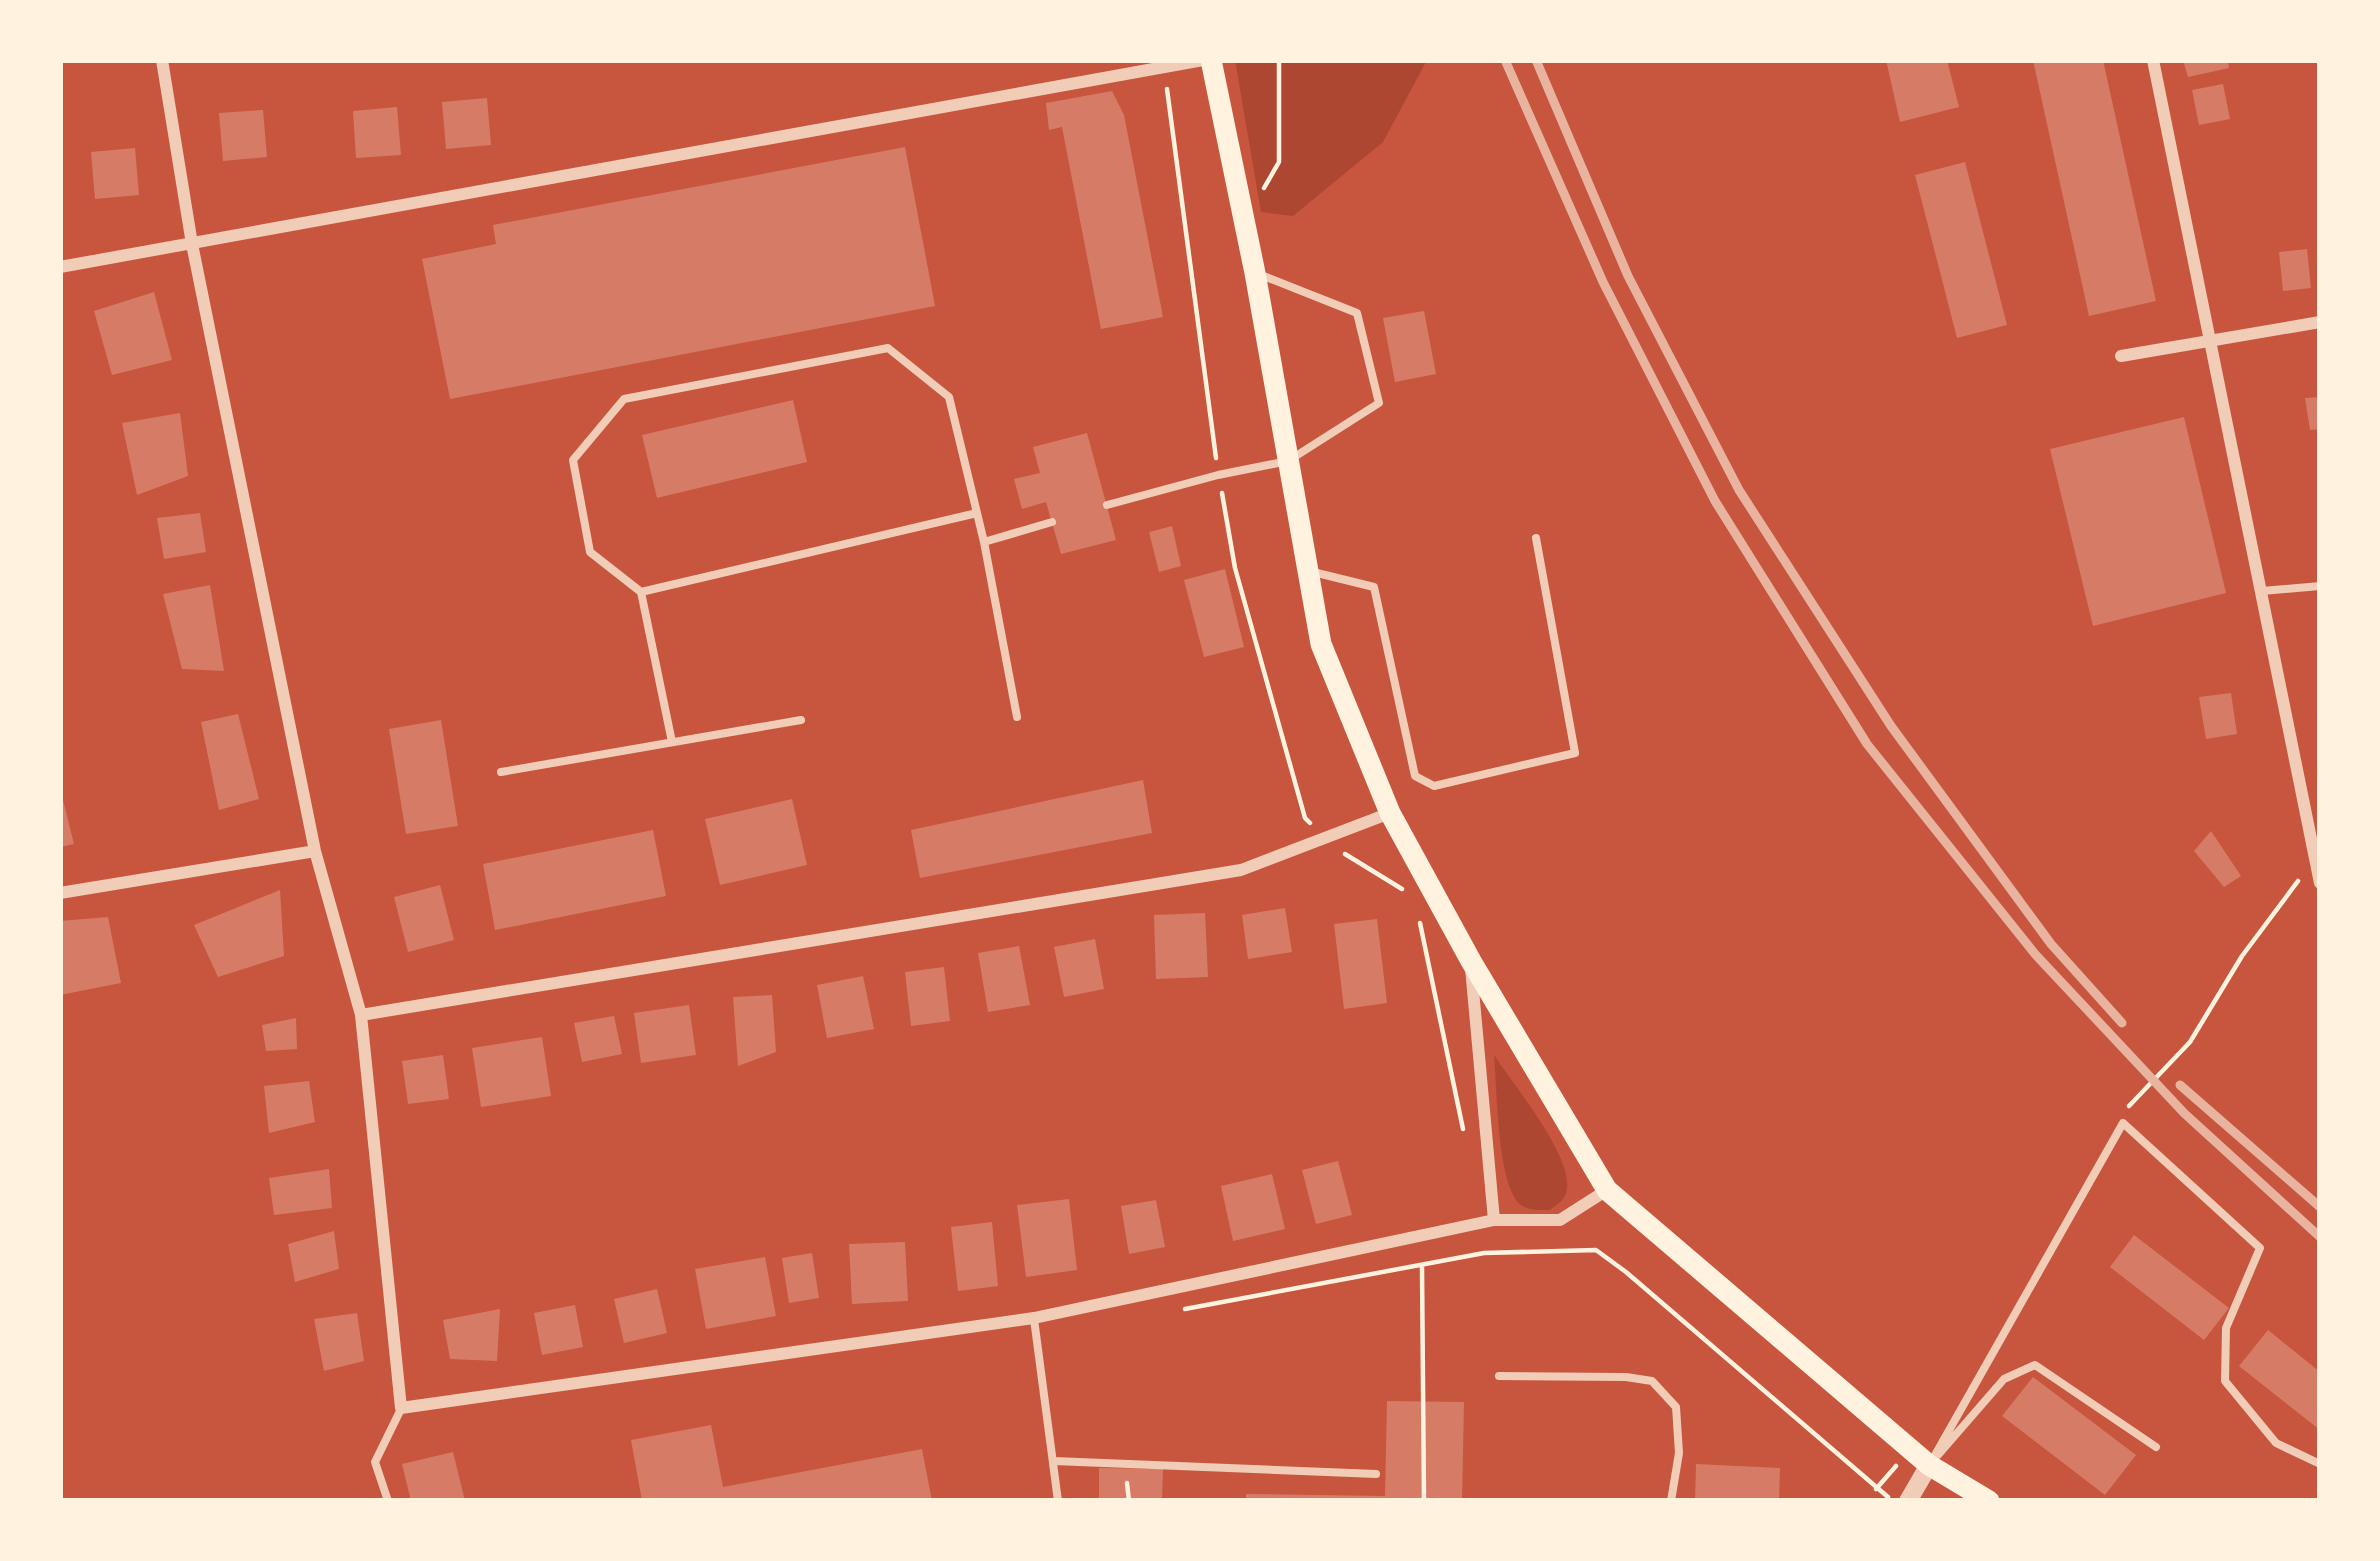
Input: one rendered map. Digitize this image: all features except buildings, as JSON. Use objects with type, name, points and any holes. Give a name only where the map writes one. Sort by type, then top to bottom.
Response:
[{"type":"main road","points":[[1207,60],[1255,273],[1321,644],[1390,814],[1606,1190],[1929,1465],[1989,1501]]},
{"type":"street","points":[[162,60],[192,244],[315,851],[361,1016],[401,1408],[1034,1318],[1494,1220],[1560,1220],[1606,1190]]},
{"type":"street","points":[[60,267],[1207,60]]},
{"type":"street","points":[[2153,60],[2262,590],[2314,810],[2320,883]]},
{"type":"street","points":[[2121,356],[2320,322]]},
{"type":"street","points":[[361,1016],[1241,870],[1390,814]]},
{"type":"street","points":[[60,892],[315,851]]},
{"type":"street","points":[[1471,961],[1494,1220]]},
{"type":"street","points":[[1908,1501],[1929,1465]]},
{"type":"lane","points":[[1107,505],[1288,461],[1379,403],[1357,313],[1255,273]]},
{"type":"lane","points":[[672,742],[640,592],[590,552],[573,460],[624,399],[888,348],[949,398],[984,542],[1017,717]]},
{"type":"lane","points":[[640,592],[977,513]]},
{"type":"lane","points":[[984,542],[1052,522]]},
{"type":"lane","points":[[1308,571],[1374,586],[1415,776],[1434,785],[1575,753],[1536,538]]},
{"type":"lane","points":[[2262,590],[2320,586]]},
{"type":"lane","points":[[501,772],[801,720]]},
{"type":"lane","points":[[1929,1465],[2123,1123],[2260,1248],[2226,1328],[2225,1382],[2276,1443],[2320,1464]]},
{"type":"lane","points":[[1034,1318],[1058,1501]]},
{"type":"lane","points":[[1929,1465],[2004,1379],[2035,1365],[2156,1447]]},
{"type":"lane","points":[[1499,1376],[1626,1377],[1652,1382],[1676,1407],[1679,1453],[1671,1501]]},
{"type":"lane","points":[[388,1501],[375,1462],[401,1408]]},
{"type":"lane","points":[[1054,1461],[1376,1474]]},
{"type":"path","points":[[1245,223],[1280,162],[1279,60]]},
{"type":"path","points":[[1164,66],[1218,475],[1235,568],[1304,818],[1325,838],[1414,897]]},
{"type":"path","points":[[1419,920],[1467,1149]]},
{"type":"path","points":[[1478,1223],[1484,1253]]},
{"type":"path","points":[[1173,1312],[1484,1253],[1596,1250],[1876,1489]]},
{"type":"path","points":[[1422,1266],[1424,1501]]},
{"type":"path","points":[[1127,1480],[1129,1501]]},
{"type":"shaded area","points":[[1235,60],[1427,60],[1383,142],[1293,216],[1261,212]]},
{"type":"shaded area","points":[[1494,1055],[1560,1157],[1566,1192],[1549,1210],[1521,1205],[1513,1195],[1500,1135]]},
{"type":"railway","points":[[1505,60],[1603,282],[1715,501],[1867,744],[2035,954],[2184,1113],[2320,1237]]},
{"type":"railway","points":[[1536,60],[1628,276],[1739,490],[1891,726],[2051,944],[2122,1023]]},
{"type":"railway","points":[[2180,1085],[2320,1207]]}]
